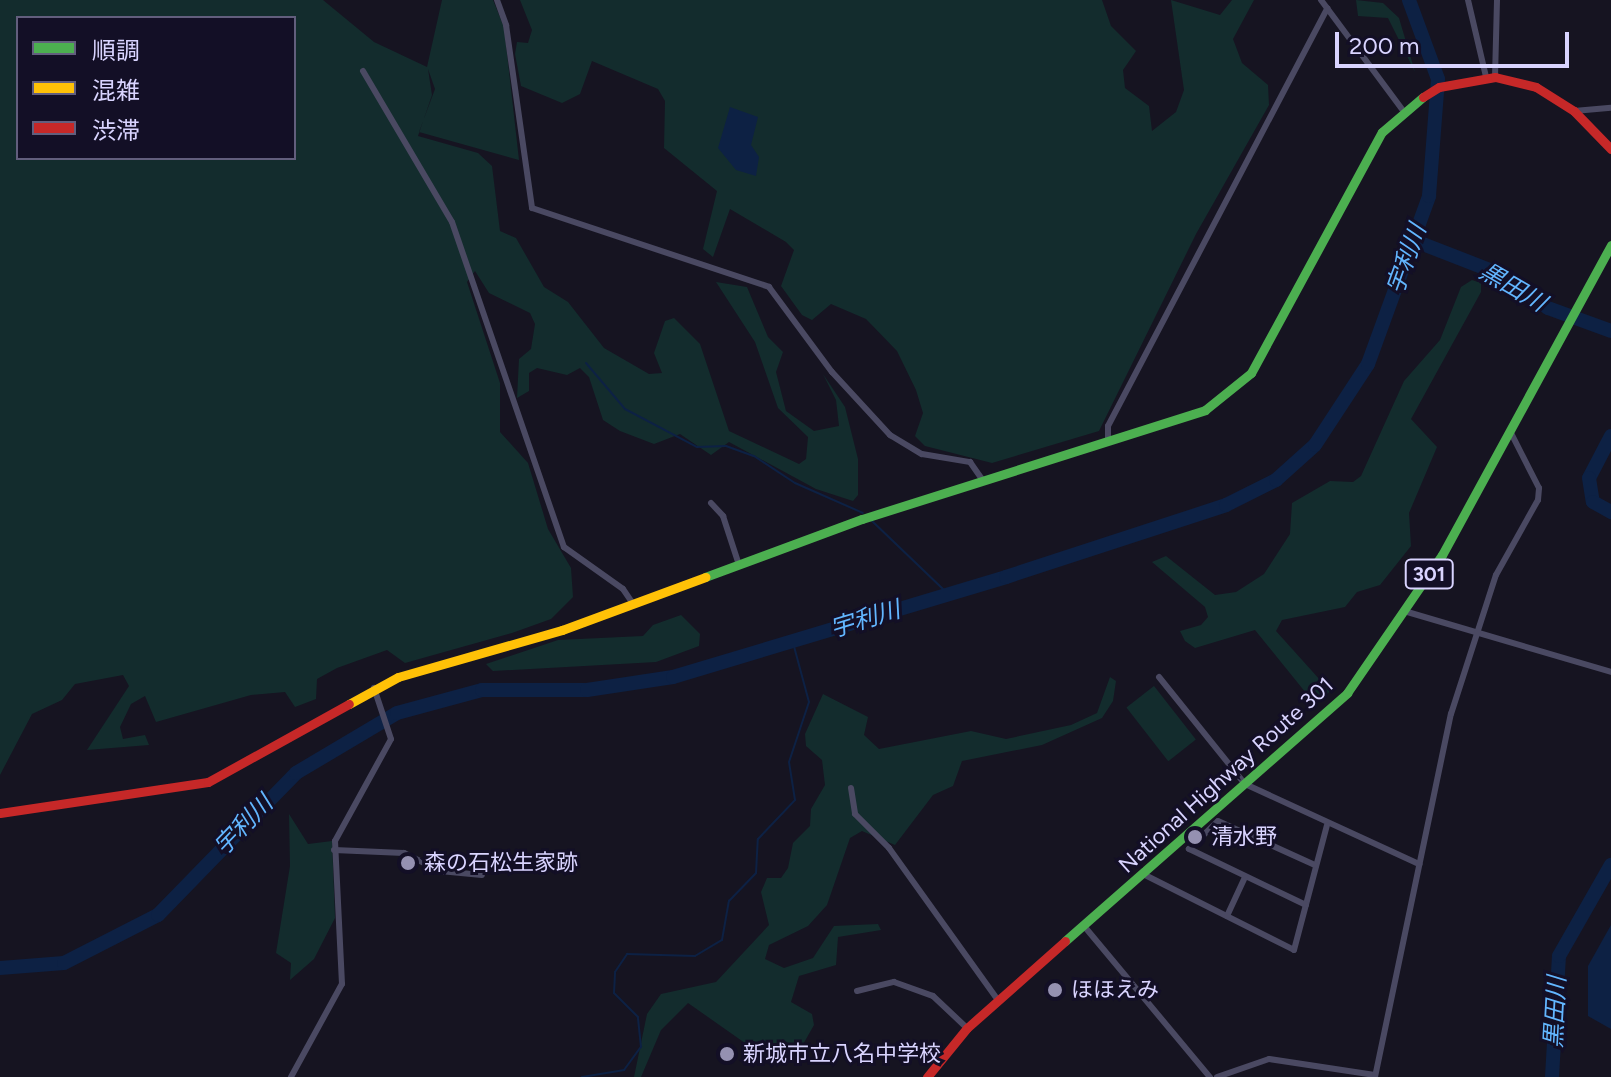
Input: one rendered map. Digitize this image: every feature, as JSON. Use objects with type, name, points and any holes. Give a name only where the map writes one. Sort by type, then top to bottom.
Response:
[{"type":"main road","points":[[0,813],[208,782],[374,688],[633,606],[738,562],[862,519],[1205,410],[1251,373],[1370,152],[1402,109],[1416,98],[1457,81],[1491,77],[1536,87],[1574,111],[1611,149]]},
{"type":"main road","name":"National Highway Route 301","points":[[927,1077],[967,1028],[1347,693],[1404,611],[1510,431],[1611,245]]},
{"type":"street","points":[[497,0],[506,25],[532,208],[769,287],[832,372],[890,435],[922,454],[970,462],[982,479]]},
{"type":"street","points":[[1321,0],[1402,109]]},
{"type":"street","points":[[1468,0],[1491,77]]},
{"type":"street","points":[[1491,77],[1497,0]]},
{"type":"street","points":[[1108,440],[1108,426],[1327,8]]},
{"type":"street","points":[[363,71],[452,222],[564,547],[623,589],[633,606]]},
{"type":"street","points":[[1574,111],[1611,108]]},
{"type":"street","points":[[1217,1077],[1269,1059],[1375,1076],[1419,864],[1475,632],[1513,537],[1538,500],[1539,488],[1510,431]]},
{"type":"street","points":[[711,503],[723,516],[738,562]]},
{"type":"street","points":[[1404,611],[1611,672]]},
{"type":"street","points":[[1159,677],[1245,784],[1327,825],[1419,864]]},
{"type":"street","points":[[291,1077],[342,984],[334,850],[390,736],[374,688]]},
{"type":"street","points":[[851,788],[855,814],[889,848],[998,1000]]},
{"type":"street","points":[[1306,905],[1189,849],[1218,821],[1315,865]]},
{"type":"street","points":[[1143,874],[1294,950],[1327,825]]},
{"type":"street","points":[[334,850],[404,853],[440,871],[482,875]]},
{"type":"street","points":[[1227,916],[1245,877]]},
{"type":"street","points":[[1083,925],[1210,1077]]},
{"type":"street","points":[[857,991],[894,982],[933,996],[967,1028]]},
{"type":"green space","points":[[0,0],[323,0],[374,42],[427,67],[442,0],[493,0],[504,27],[519,160],[419,132],[418,136],[478,153],[492,166],[500,231],[516,238],[544,287],[568,302],[604,348],[649,374],[662,373],[654,353],[665,321],[674,318],[700,344],[729,431],[799,464],[806,459],[808,437],[778,408],[755,342],[716,282],[747,287],[768,337],[783,352],[776,372],[786,411],[814,431],[839,426],[836,400],[823,374],[845,407],[858,459],[858,495],[853,501],[816,489],[729,442],[711,455],[680,434],[654,444],[620,431],[603,420],[589,377],[580,368],[567,375],[537,368],[529,373],[529,391],[517,398],[519,359],[531,349],[535,324],[530,313],[489,293],[475,271],[467,282],[500,383],[500,432],[528,463],[548,529],[571,568],[573,597],[551,619],[405,663],[387,650],[337,668],[317,679],[316,699],[295,707],[285,692],[251,695],[156,722],[145,696],[131,704],[120,727],[123,739],[145,735],[149,745],[87,750],[129,686],[123,675],[75,684],[62,700],[32,714],[0,775]],"holes":[[[428,69],[435,89],[423,120],[432,95]]]},
{"type":"green space","points":[[520,0],[1102,0],[1111,26],[1136,51],[1123,70],[1125,88],[1149,106],[1152,131],[1176,112],[1184,90],[1171,0],[1220,15],[1232,0],[1254,0],[1233,39],[1242,63],[1268,85],[1269,105],[1196,234],[1099,431],[992,463],[925,446],[915,436],[923,413],[916,390],[897,351],[866,319],[831,304],[812,320],[802,315],[781,286],[794,250],[786,242],[730,209],[713,257],[703,249],[717,191],[664,148],[665,101],[658,89],[592,61],[580,94],[562,103],[521,86],[515,54],[517,42],[528,43],[532,30]]},
{"type":"green space","points":[[1356,0],[1383,3],[1399,18],[1415,72],[1388,18],[1358,16]]},
{"type":"green space","points":[[1472,280],[1481,283],[1481,292],[1411,419],[1437,447],[1409,513],[1411,546],[1380,585],[1357,592],[1345,607],[1282,620],[1276,631],[1330,691],[1321,700],[1310,698],[1255,630],[1195,648],[1185,641],[1180,631],[1201,625],[1208,617],[1205,607],[1152,562],[1166,556],[1215,595],[1236,592],[1264,574],[1290,534],[1292,503],[1330,481],[1353,482],[1361,476],[1404,381],[1440,340],[1461,287]]},
{"type":"green space","points":[[681,615],[700,634],[699,646],[656,662],[493,671],[486,664],[558,640],[643,636],[653,625]]},
{"type":"green space","points":[[1110,677],[1116,681],[1113,701],[1102,718],[1042,745],[962,761],[953,786],[933,795],[895,845],[862,831],[850,838],[827,905],[808,926],[769,945],[765,959],[784,968],[813,958],[834,926],[878,924],[881,930],[838,937],[836,965],[799,976],[791,1002],[812,1014],[814,1025],[797,1055],[781,1060],[762,1055],[688,1003],[661,1030],[641,1077],[634,1077],[647,1014],[661,994],[716,982],[769,925],[761,892],[767,878],[781,878],[788,868],[793,843],[810,826],[811,809],[825,785],[822,760],[806,746],[805,734],[823,694],[868,717],[864,735],[879,749],[971,731],[1006,739],[1071,725],[1097,713]]},
{"type":"green space","points":[[1154,686],[1196,740],[1168,761],[1126,708]]},
{"type":"green space","points":[[289,814],[308,844],[332,841],[335,918],[314,959],[290,980],[291,963],[276,953],[290,866]]},
{"type":"water","points":[[730,107],[758,117],[751,145],[759,157],[756,176],[736,170],[718,148]]},
{"type":"water","points":[[1611,925],[1611,1029],[1588,1016],[1588,966]]},
{"type":"waterway","name":"宇利川","points":[[0,968],[64,963],[158,915],[296,773],[397,713],[482,690],[587,690],[673,677],[1006,577],[1226,505],[1276,480],[1315,445],[1368,364],[1429,196],[1438,79],[1409,0]]},
{"type":"waterway","name":"黒田川","points":[[1415,241],[1500,274],[1548,308],[1611,331]]},
{"type":"waterway","points":[[586,363],[625,409],[697,447],[726,446],[754,456],[795,483],[863,513]]},
{"type":"waterway","name":"黒田川","points":[[1611,436],[1589,478],[1593,502],[1611,512]]},
{"type":"waterway","points":[[871,520],[946,592]]},
{"type":"waterway","points":[[582,1077],[624,1070],[641,1047],[638,1017],[614,993],[615,972],[627,954],[695,956],[722,940],[729,901],[756,873],[758,839],[795,800],[789,762],[809,702],[792,639]]},
{"type":"waterway","name":"黒田川","points":[[1552,1077],[1559,956],[1611,865]]},
{"type":"traffic: fast","points":[[705,577],[862,519],[1205,410],[1251,373],[1382,132],[1423,97]]},
{"type":"traffic: fast","points":[[1065,941],[1347,693],[1442,555],[1611,245]]},
{"type":"traffic: slow","points":[[349,704],[398,677],[562,630],[705,577]]},
{"type":"traffic: jam","points":[[1423,97],[1439,87],[1495,77],[1536,87],[1574,111],[1611,149]]},
{"type":"traffic: jam","points":[[0,813],[208,782],[349,704]]},
{"type":"traffic: jam","points":[[927,1077],[967,1028],[1065,941]]},
{"type":"place","name":"清水野","points":[[1195,837]]},
{"type":"place","name":"森の石松生家跡","points":[[408,863]]},
{"type":"place","name":"ほほえみ","points":[[1055,990]]},
{"type":"place","name":"新城市立八名中学校","points":[[727,1054]]}]
